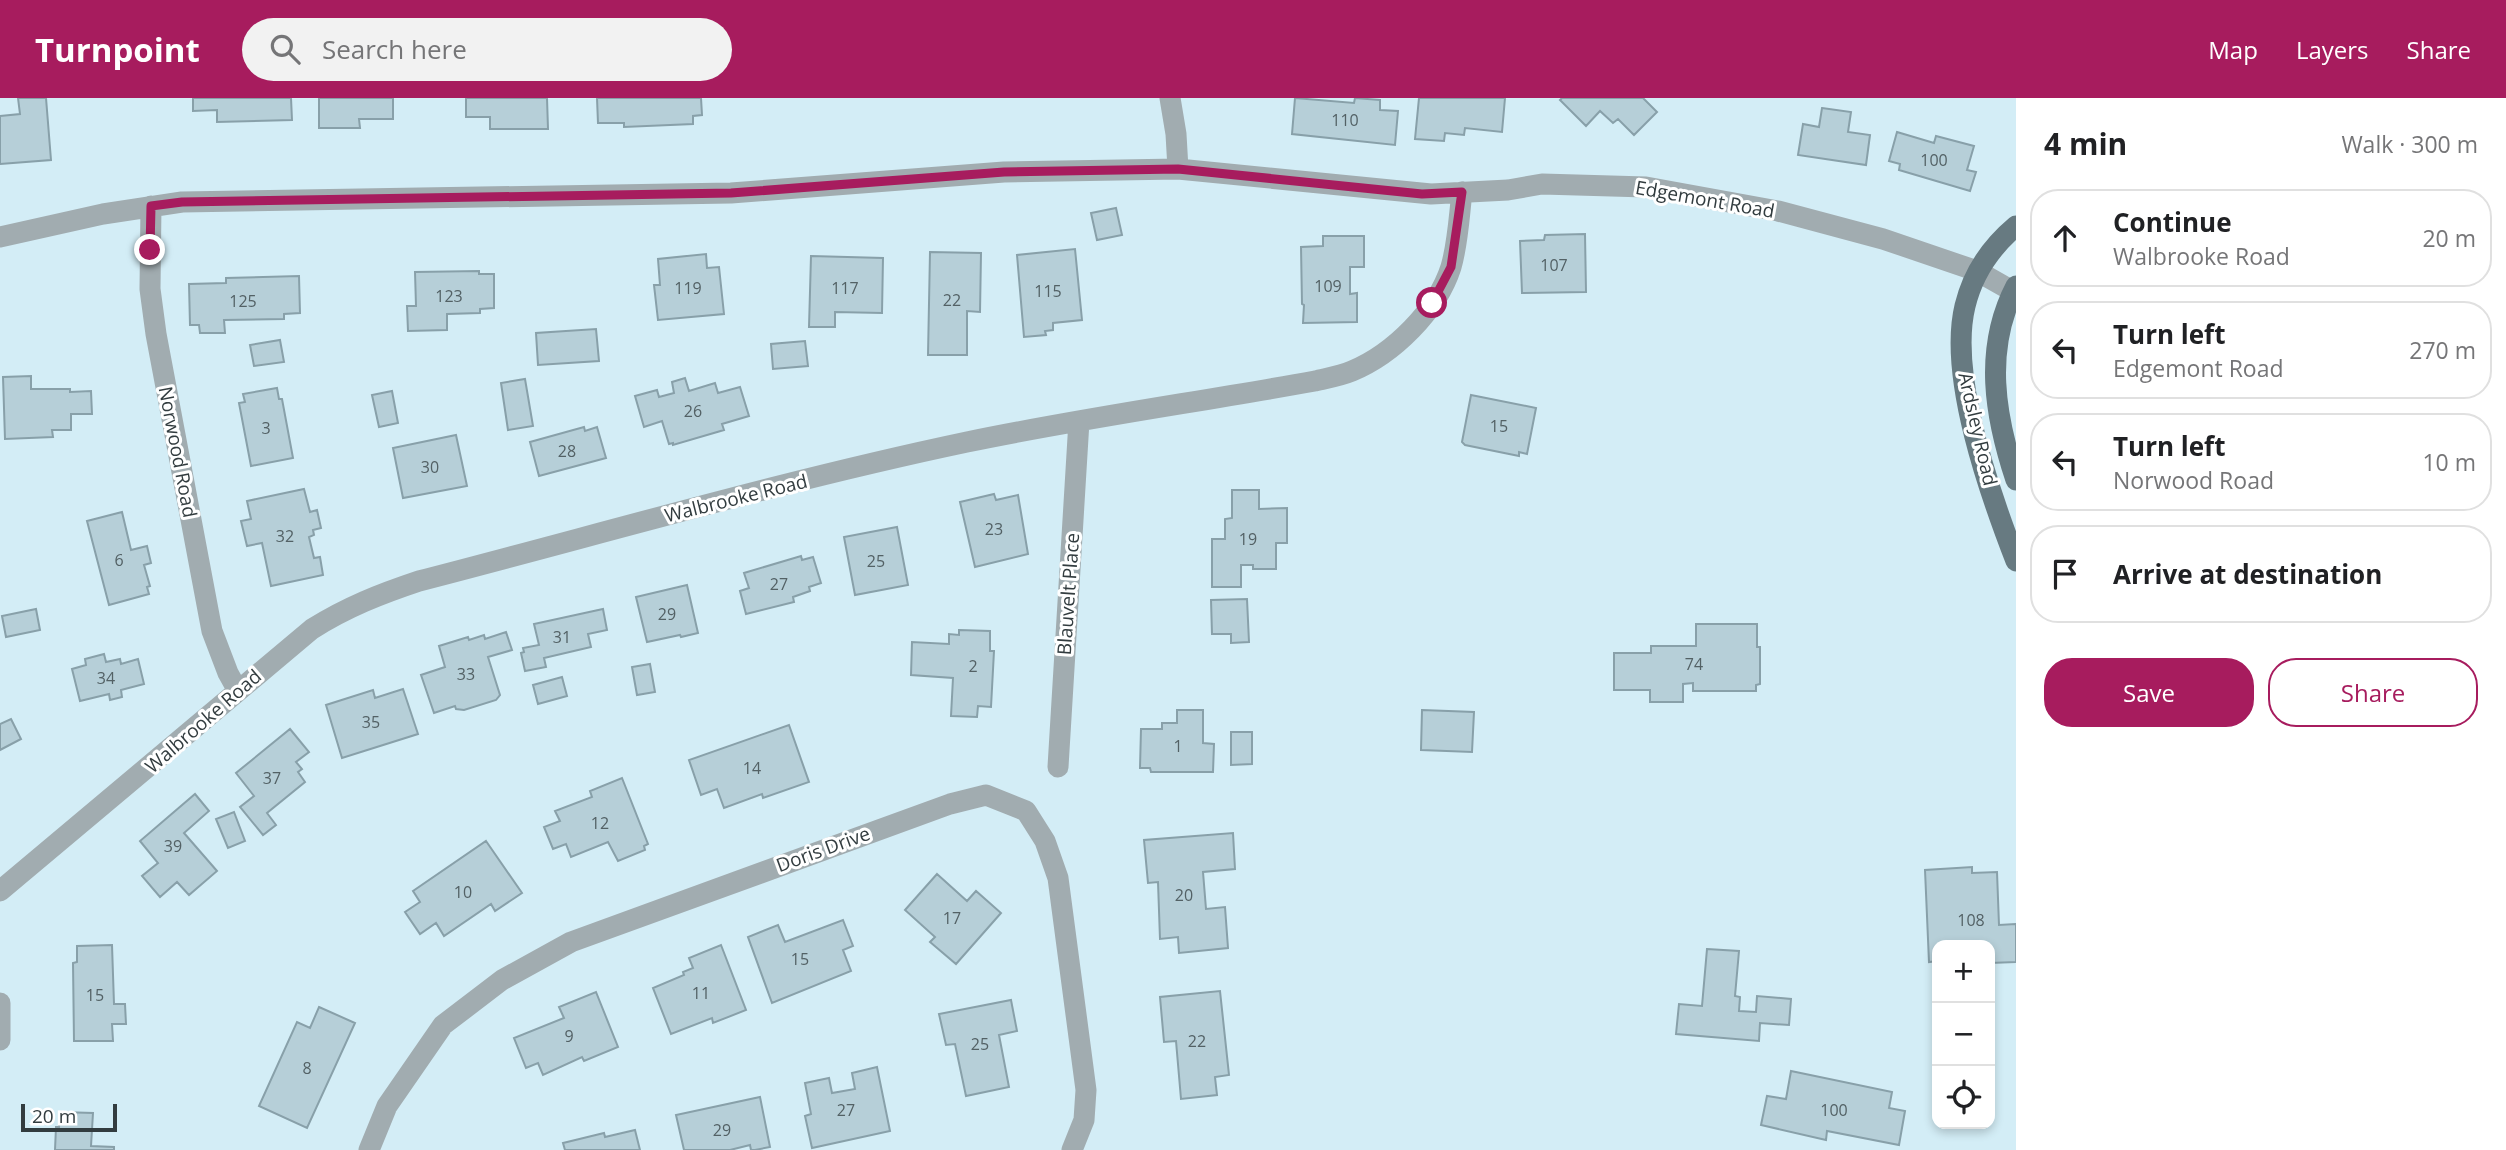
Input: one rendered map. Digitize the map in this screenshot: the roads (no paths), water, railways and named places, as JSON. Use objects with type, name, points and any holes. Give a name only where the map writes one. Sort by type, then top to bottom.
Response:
[{"type":"main road","name":"Ardsley Road","points":[[2016,226],[1997,243],[1977,271],[1964,307],[1962,326],[1964,374],[1974,427],[2000,517],[2016,561]]},
{"type":"main road","name":"Ardsley Road","points":[[2015,290],[2000,333],[1995,376],[1998,416],[2016,481]]},
{"type":"street","points":[[1170,98],[1178,169]]},
{"type":"street","name":"Edgemont Road","points":[[0,237],[151,206],[217,201],[731,193],[1004,172],[1178,169],[1422,194],[1508,190],[1542,184],[1646,187],[1778,211],[1883,239],[1977,271],[2015,290]]},
{"type":"street","name":"Walbrooke Road","points":[[0,891],[312,629],[334,615],[382,593],[419,581],[906,456],[1079,421],[1325,379],[1350,372],[1376,359],[1390,348],[1421,317],[1445,281],[1454,250],[1462,192]]},
{"type":"street","name":"Norwood Road","points":[[151,206],[150,289],[156,334],[212,631],[238,691]]},
{"type":"street","name":"Blauvelt Place","points":[[1058,767],[1079,421]]},
{"type":"street","name":"Doris Drive","points":[[369,1150],[387,1106],[443,1025],[502,980],[571,942],[939,807],[986,795],[1026,811],[1045,841],[1058,878],[1086,1090],[1084,1120],[1072,1150]]},
{"type":"street","points":[[0,1003],[0,1040]]}]
